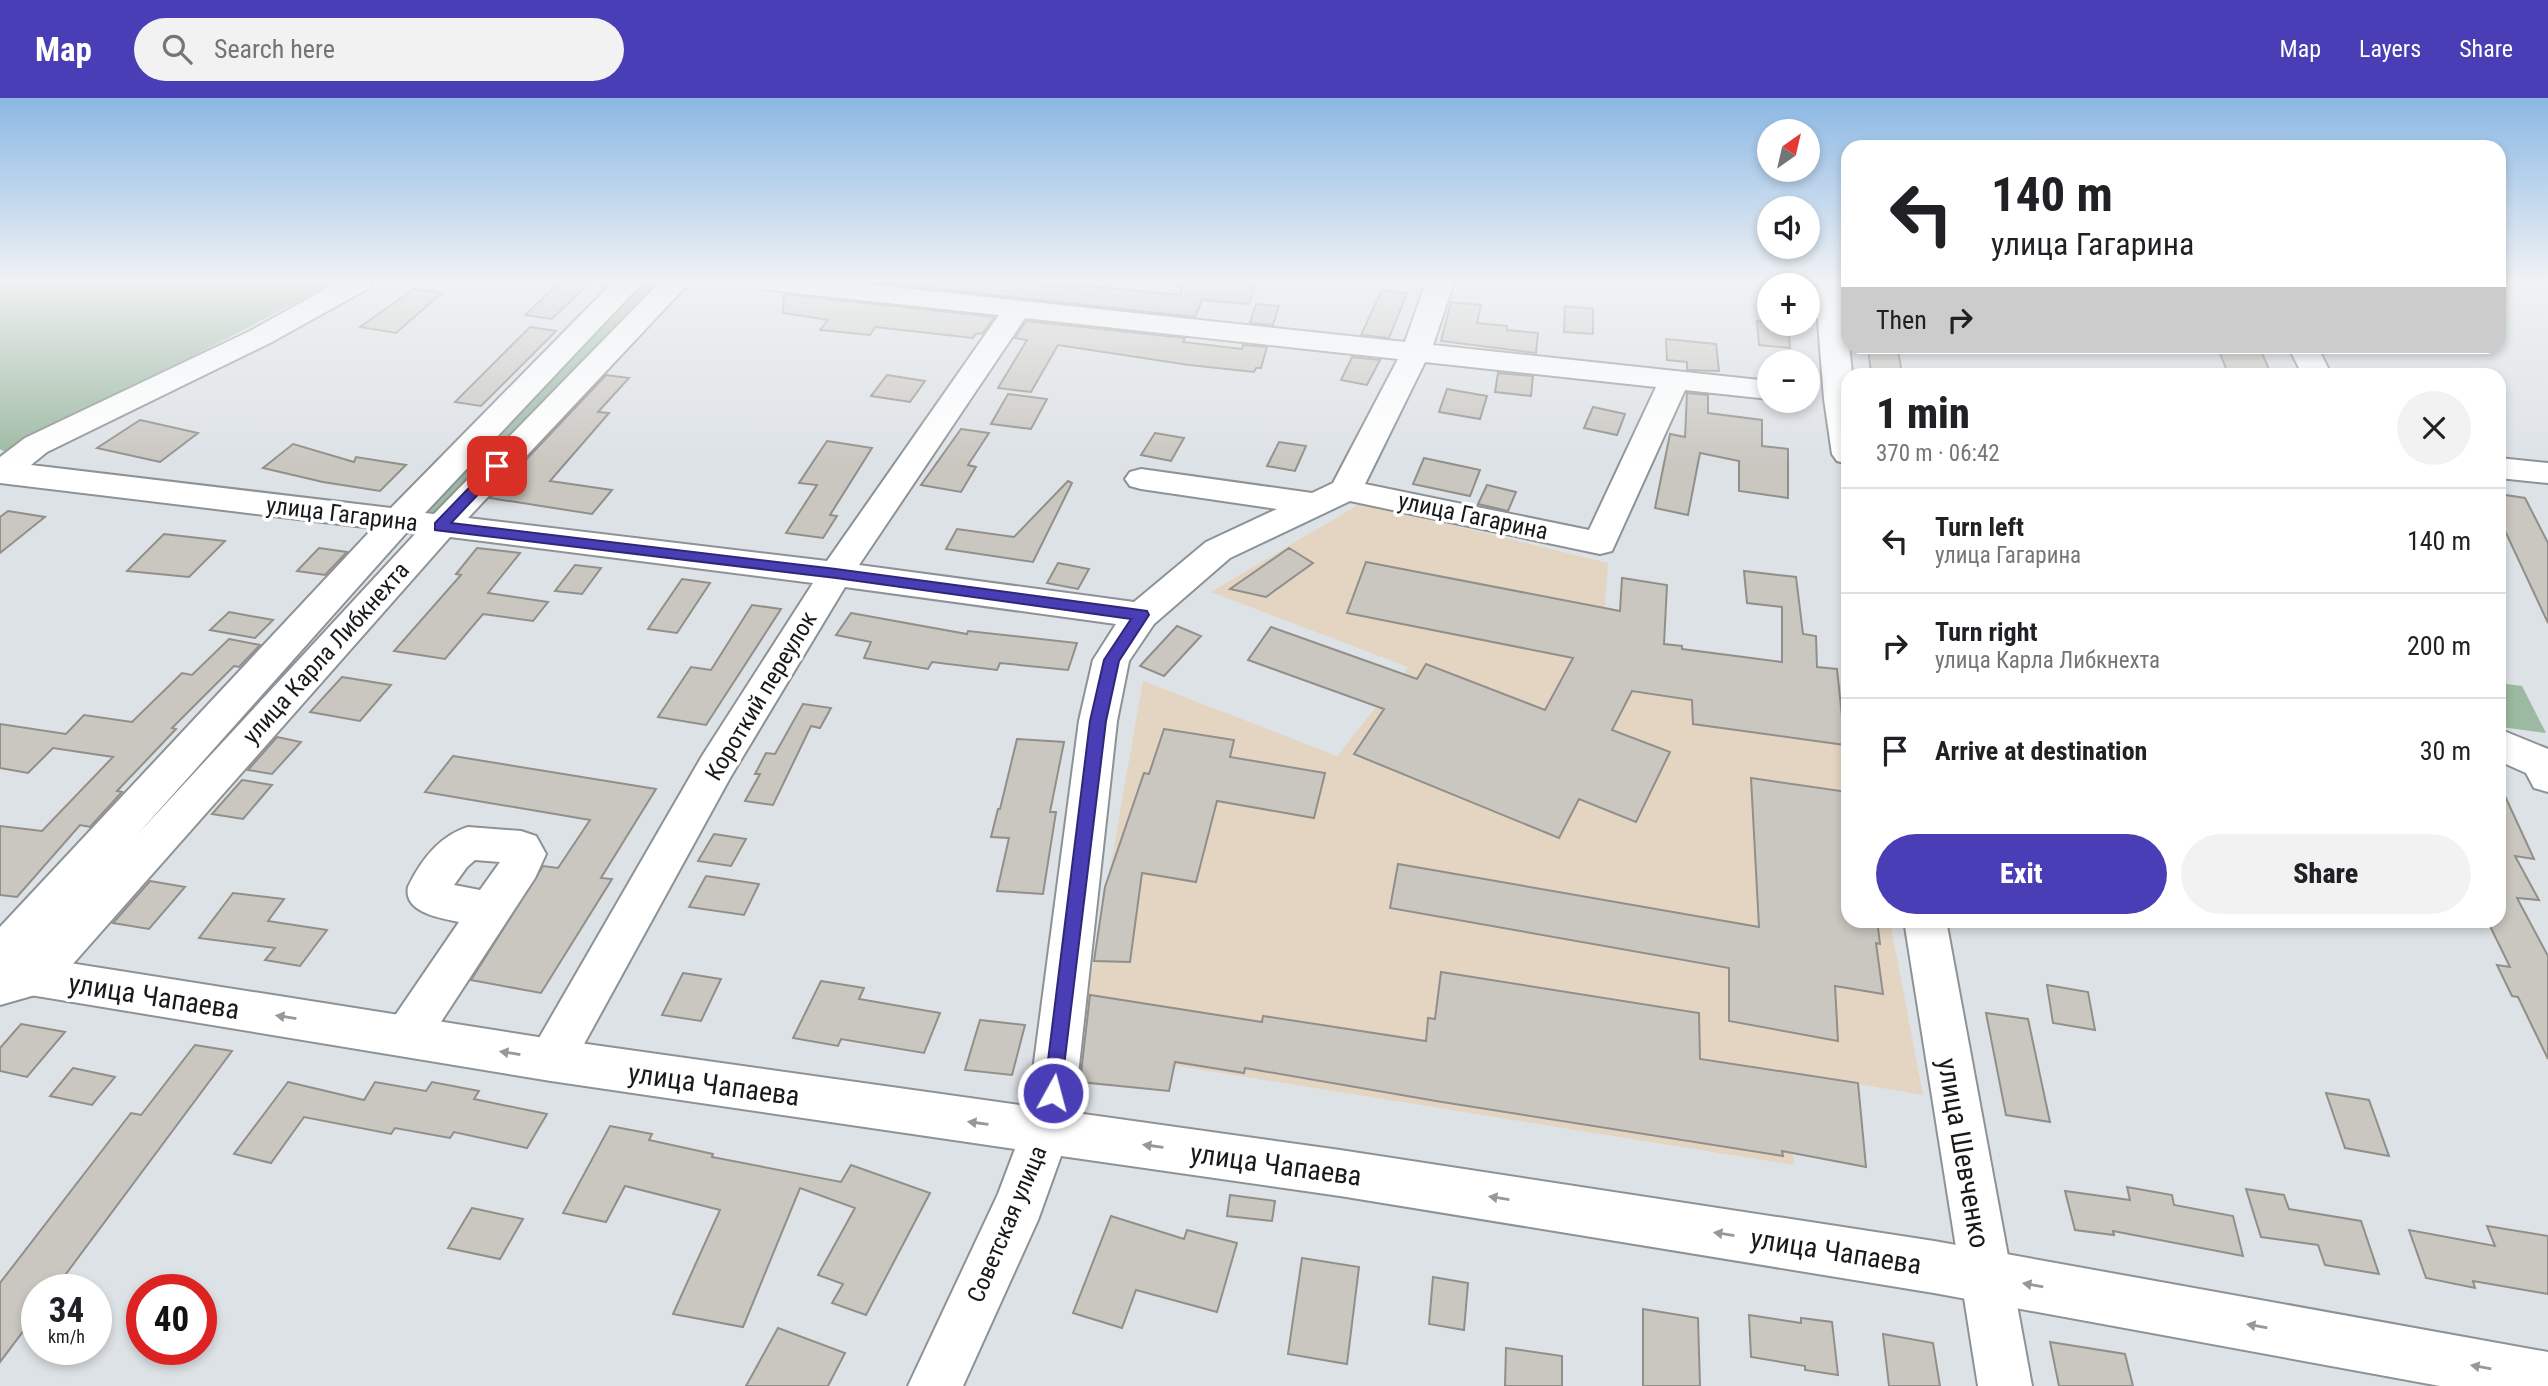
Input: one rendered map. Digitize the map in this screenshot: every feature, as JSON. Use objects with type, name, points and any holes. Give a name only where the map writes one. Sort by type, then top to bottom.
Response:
[{"type":"street","points":[[1,472],[36,445],[249,342]]},
{"type":"street","name":"улица Карла Либкнехта","points":[[7,975],[419,524],[577,342]]},
{"type":"street","name":"улица Карла Либкнехта","points":[[419,524],[594,342]]},
{"type":"street","name":"улица Карла Либкнехта","points":[[419,524],[612,342]]},
{"type":"street","name":"Короткий переулок","points":[[551,1060],[716,767],[836,574],[995,342]]},
{"type":"street","points":[[1327,342],[1757,389]]},
{"type":"street","points":[[1330,497],[1419,342]]},
{"type":"street","points":[[1837,342],[1841,376]]},
{"type":"street","name":"улица Гагарина","points":[[1141,479],[1330,497],[1600,543],[1675,379]]},
{"type":"street","points":[[1820,396],[1841,399]]},
{"type":"street","points":[[2506,469],[2548,473]]},
{"type":"street","name":"улица Гагарина","points":[[1,472],[836,574],[1141,615]]},
{"type":"street","name":"Советская улица","points":[[935,1386],[1020,1203],[1046,1131],[1053,1093],[1098,721],[1111,660],[1141,615],[1218,550],[1330,497]]},
{"type":"street","points":[[2506,748],[2546,768]]},
{"type":"street","points":[[2506,759],[2546,768]]},
{"type":"street","points":[[406,1037],[490,910]]},
{"type":"street","name":"улица Шевченко","points":[[1926,928],[2005,1386]]},
{"type":"street","name":"улица Чапаева","points":[[7,975],[551,1060],[1340,1173],[1985,1276],[2548,1379]]},
{"type":"shaded area","points":[[1361,503],[1608,563],[1602,646],[1841,683],[1841,928],[1891,928],[1923,1095],[1783,1071],[1794,1165],[1140,1060],[1152,1012],[1086,1006],[1143,681],[1337,756],[1408,667],[1211,592]]},
{"type":"green space","points":[[0,342],[220,342],[7,453],[0,449]]},
{"type":"green space","points":[[582,342],[607,342],[441,516],[417,513]]},
{"type":"green space","points":[[2506,684],[2522,686],[2546,733],[2506,728]]},
{"type":"building","points":[[515,342],[545,342],[481,406],[455,402]]},
{"type":"building","points":[[1026,342],[1184,342],[1242,349],[1243,345],[1267,347],[1261,368],[1256,368],[1254,372],[1058,345],[1031,392],[998,388]]},
{"type":"building","points":[[1450,342],[1537,342],[1536,353]]},
{"type":"building","points":[[1666,342],[1716,344],[1719,371],[1687,370],[1687,362],[1667,360]]},
{"type":"building","points":[[1759,342],[1790,342],[1790,348],[1759,345]]},
{"type":"building","points":[[1869,354],[1899,354],[1901,368],[1870,368]]},
{"type":"building","points":[[2220,354],[2262,354],[2268,368],[2226,368]]},
{"type":"building","points":[[1352,357],[1380,360],[1367,385],[1341,380]]},
{"type":"building","points":[[1498,373],[1533,376],[1531,396],[1495,392]]},
{"type":"building","points":[[606,375],[629,378],[598,412],[609,413],[550,481],[612,490],[592,514],[490,498]]},
{"type":"building","points":[[887,375],[925,381],[910,402],[871,396]]},
{"type":"building","points":[[1447,389],[1487,396],[1480,419],[1439,412]]},
{"type":"building","points":[[1687,393],[1708,395],[1708,413],[1762,420],[1762,446],[1788,449],[1788,498],[1739,491],[1739,461],[1700,453],[1688,515],[1655,508],[1670,434],[1685,437]]},
{"type":"building","points":[[1008,394],[1047,399],[1031,429],[991,424]]},
{"type":"building","points":[[1593,407],[1625,414],[1617,435],[1584,428]]},
{"type":"building","points":[[140,420],[198,433],[160,462],[97,448]]},
{"type":"building","points":[[961,429],[989,433],[968,465],[976,467],[961,492],[921,485]]},
{"type":"building","points":[[1155,433],[1184,438],[1171,461],[1141,455]]},
{"type":"building","points":[[827,441],[872,448],[830,515],[837,516],[823,538],[786,533],[817,485],[799,483]]},
{"type":"building","points":[[1279,442],[1306,446],[1295,471],[1267,466]]},
{"type":"building","points":[[293,444],[354,462],[356,457],[406,465],[380,491],[323,482],[263,468]]},
{"type":"building","points":[[1424,458],[1480,470],[1470,496],[1413,484]]},
{"type":"building","points":[[1068,481],[1072,483],[1033,562],[946,549],[957,529],[1014,537]]},
{"type":"building","points":[[1487,485],[1516,492],[1508,511],[1478,504]]},
{"type":"building","points":[[2506,495],[2525,498],[2548,543],[2548,623],[2506,533]]},
{"type":"building","points":[[8,511],[45,517],[0,553],[0,517]]},
{"type":"building","points":[[164,534],[225,541],[189,577],[127,571]]},
{"type":"building","points":[[319,548],[347,552],[325,575],[297,571]]},
{"type":"building","points":[[477,548],[520,553],[488,593],[548,602],[533,621],[483,614],[445,659],[394,651],[461,575],[456,574]]},
{"type":"building","points":[[1289,548],[1313,563],[1266,597],[1230,589]]},
{"type":"building","points":[[1366,562],[1620,611],[1622,578],[1667,585],[1664,644],[1682,646],[1682,649],[1782,662],[1782,607],[1747,603],[1744,571],[1796,577],[1803,634],[1816,636],[1817,667],[1837,669],[1841,744],[1693,724],[1692,700],[1632,691],[1612,730],[1670,752],[1636,822],[1579,799],[1559,838],[1354,754],[1384,709],[1248,660],[1271,627],[1417,679],[1426,664],[1545,710],[1573,658],[1347,613]]},
{"type":"building","points":[[1058,563],[1089,569],[1078,589],[1047,583]]},
{"type":"building","points":[[575,565],[601,568],[582,594],[555,591]]},
{"type":"building","points":[[682,579],[710,583],[677,633],[648,629]]},
{"type":"building","points":[[752,605],[781,609],[706,725],[658,717],[691,667],[711,670]]},
{"type":"building","points":[[229,612],[273,620],[255,638],[210,630]]},
{"type":"building","points":[[851,613],[967,634],[968,631],[1077,643],[1068,670],[1000,663],[997,670],[932,662],[928,669],[864,658],[871,642],[836,635]]},
{"type":"building","points":[[1177,626],[1201,636],[1164,676],[1140,666]]},
{"type":"building","points":[[229,639],[260,645],[239,667],[234,666],[172,728],[176,729],[117,791],[122,792],[90,827],[80,825],[17,897],[0,895],[0,826],[42,831],[113,757],[53,748],[28,773],[0,768],[0,724],[66,734],[84,715],[132,722],[182,673],[192,675]]},
{"type":"building","points":[[342,677],[391,685],[360,721],[310,712]]},
{"type":"building","points":[[803,704],[831,708],[820,728],[811,726],[773,805],[745,801],[760,774],[755,774],[766,753],[775,754]]},
{"type":"building","points":[[1164,729],[1234,740],[1230,757],[1325,773],[1314,818],[1217,801],[1196,882],[1142,873],[1130,962],[1094,961],[1105,887],[1144,773],[1149,774]]},
{"type":"building","points":[[277,737],[301,742],[272,774],[248,770]]},
{"type":"building","points":[[1017,739],[1064,742],[1050,812],[1056,812],[1043,894],[997,891],[1009,838],[991,837]]},
{"type":"building","points":[[453,756],[656,789],[601,878],[612,879],[541,993],[471,980],[543,866],[558,868],[590,820],[425,792]]},
{"type":"building","points":[[1751,778],[1841,791],[1841,928],[1878,928],[1880,944],[1876,943],[1883,994],[1835,986],[1838,1041],[1729,1021],[1729,968],[1390,908],[1398,864],[1759,927]]},
{"type":"building","points":[[242,780],[272,785],[243,819],[212,814]]},
{"type":"building","points":[[2506,798],[2534,859],[2515,856],[2539,900],[2517,898],[2548,956],[2548,1059],[2518,997],[2512,996],[2497,965],[2510,967],[2491,928],[2506,928]]},
{"type":"building","points":[[714,834],[746,839],[731,866],[698,861]]},
{"type":"building","points":[[706,876],[759,884],[744,915],[689,907]]},
{"type":"building","points":[[150,881],[185,887],[149,929],[113,923]]},
{"type":"building","points":[[233,893],[284,899],[268,921],[327,930],[300,966],[265,960],[275,948],[199,938]]},
{"type":"building","points":[[1441,972],[1699,1013],[1700,1059],[1858,1083],[1866,1167],[1782,1151],[1783,1156],[1245,1068],[1244,1073],[1175,1062],[1169,1091],[1080,1082],[1090,995],[1262,1022],[1263,1016],[1426,1041],[1428,1018],[1435,1019]]},
{"type":"building","points":[[683,973],[721,979],[701,1021],[662,1015]]},
{"type":"building","points":[[821,981],[864,988],[859,999],[940,1013],[924,1053],[841,1039],[838,1046],[793,1038]]},
{"type":"building","points":[[2047,985],[2088,992],[2095,1030],[2053,1023]]},
{"type":"building","points":[[1986,1013],[2028,1019],[2050,1122],[2006,1115]]},
{"type":"building","points":[[980,1020],[1025,1025],[1012,1075],[965,1070]]},
{"type":"building","points":[[21,1024],[65,1032],[27,1077],[0,1071],[0,1048]]},
{"type":"building","points":[[195,1045],[232,1051],[66,1274],[21,1274],[21,1334],[0,1362],[0,1283],[131,1113],[141,1115]]},
{"type":"building","points":[[73,1068],[115,1077],[92,1105],[50,1096]]},
{"type":"building","points":[[288,1082],[364,1100],[375,1082],[426,1091],[432,1082],[479,1091],[474,1099],[547,1114],[527,1148],[454,1132],[450,1138],[395,1128],[391,1134],[304,1117],[271,1163],[234,1154]]},
{"type":"building","points":[[2326,1093],[2369,1100],[2389,1156],[2345,1148]]},
{"type":"building","points":[[610,1126],[652,1134],[649,1140],[713,1154],[712,1157],[841,1182],[851,1165],[930,1193],[866,1315],[832,1303],[843,1284],[818,1275],[855,1208],[800,1188],[743,1327],[673,1314],[720,1210],[625,1186],[606,1222],[563,1213]]},
{"type":"building","points":[[2127,1187],[2172,1195],[2174,1205],[2233,1216],[2243,1256],[2113,1231],[2114,1235],[2075,1230],[2065,1191],[2130,1200]]},
{"type":"building","points":[[2246,1189],[2284,1195],[2289,1209],[2361,1221],[2379,1274],[2325,1265],[2318,1245],[2261,1237]]},
{"type":"building","points":[[1230,1195],[1275,1201],[1272,1221],[1227,1216]]},
{"type":"building","points":[[472,1208],[523,1219],[500,1259],[448,1248]]},
{"type":"building","points":[[1111,1216],[1184,1239],[1187,1230],[1237,1243],[1217,1312],[1136,1290],[1122,1328],[1073,1313]]},
{"type":"building","points":[[2487,1226],[2548,1236],[2548,1294],[2473,1281],[2475,1288],[2426,1278],[2409,1230],[2495,1246]]},
{"type":"building","points":[[1302,1258],[1359,1267],[1347,1364],[1288,1354]]},
{"type":"building","points":[[1433,1277],[1468,1283],[1464,1330],[1429,1324]]},
{"type":"building","points":[[1643,1309],[1698,1318],[1700,1386],[1643,1386]]},
{"type":"building","points":[[1749,1315],[1801,1323],[1801,1318],[1832,1322],[1838,1375],[1805,1370],[1805,1366],[1751,1357]]},
{"type":"building","points":[[778,1328],[845,1353],[828,1386],[746,1386]]},
{"type":"building","points":[[1883,1334],[1933,1343],[1940,1386],[1889,1386]]},
{"type":"building","points":[[2050,1342],[2125,1354],[2133,1386],[2059,1386]]},
{"type":"building","points":[[1506,1348],[1562,1356],[1562,1386],[1505,1386]]},
{"type":"route","points":[[497,466],[440,527],[836,574],[1141,615],[1111,660],[1098,721],[1053,1093]]}]
